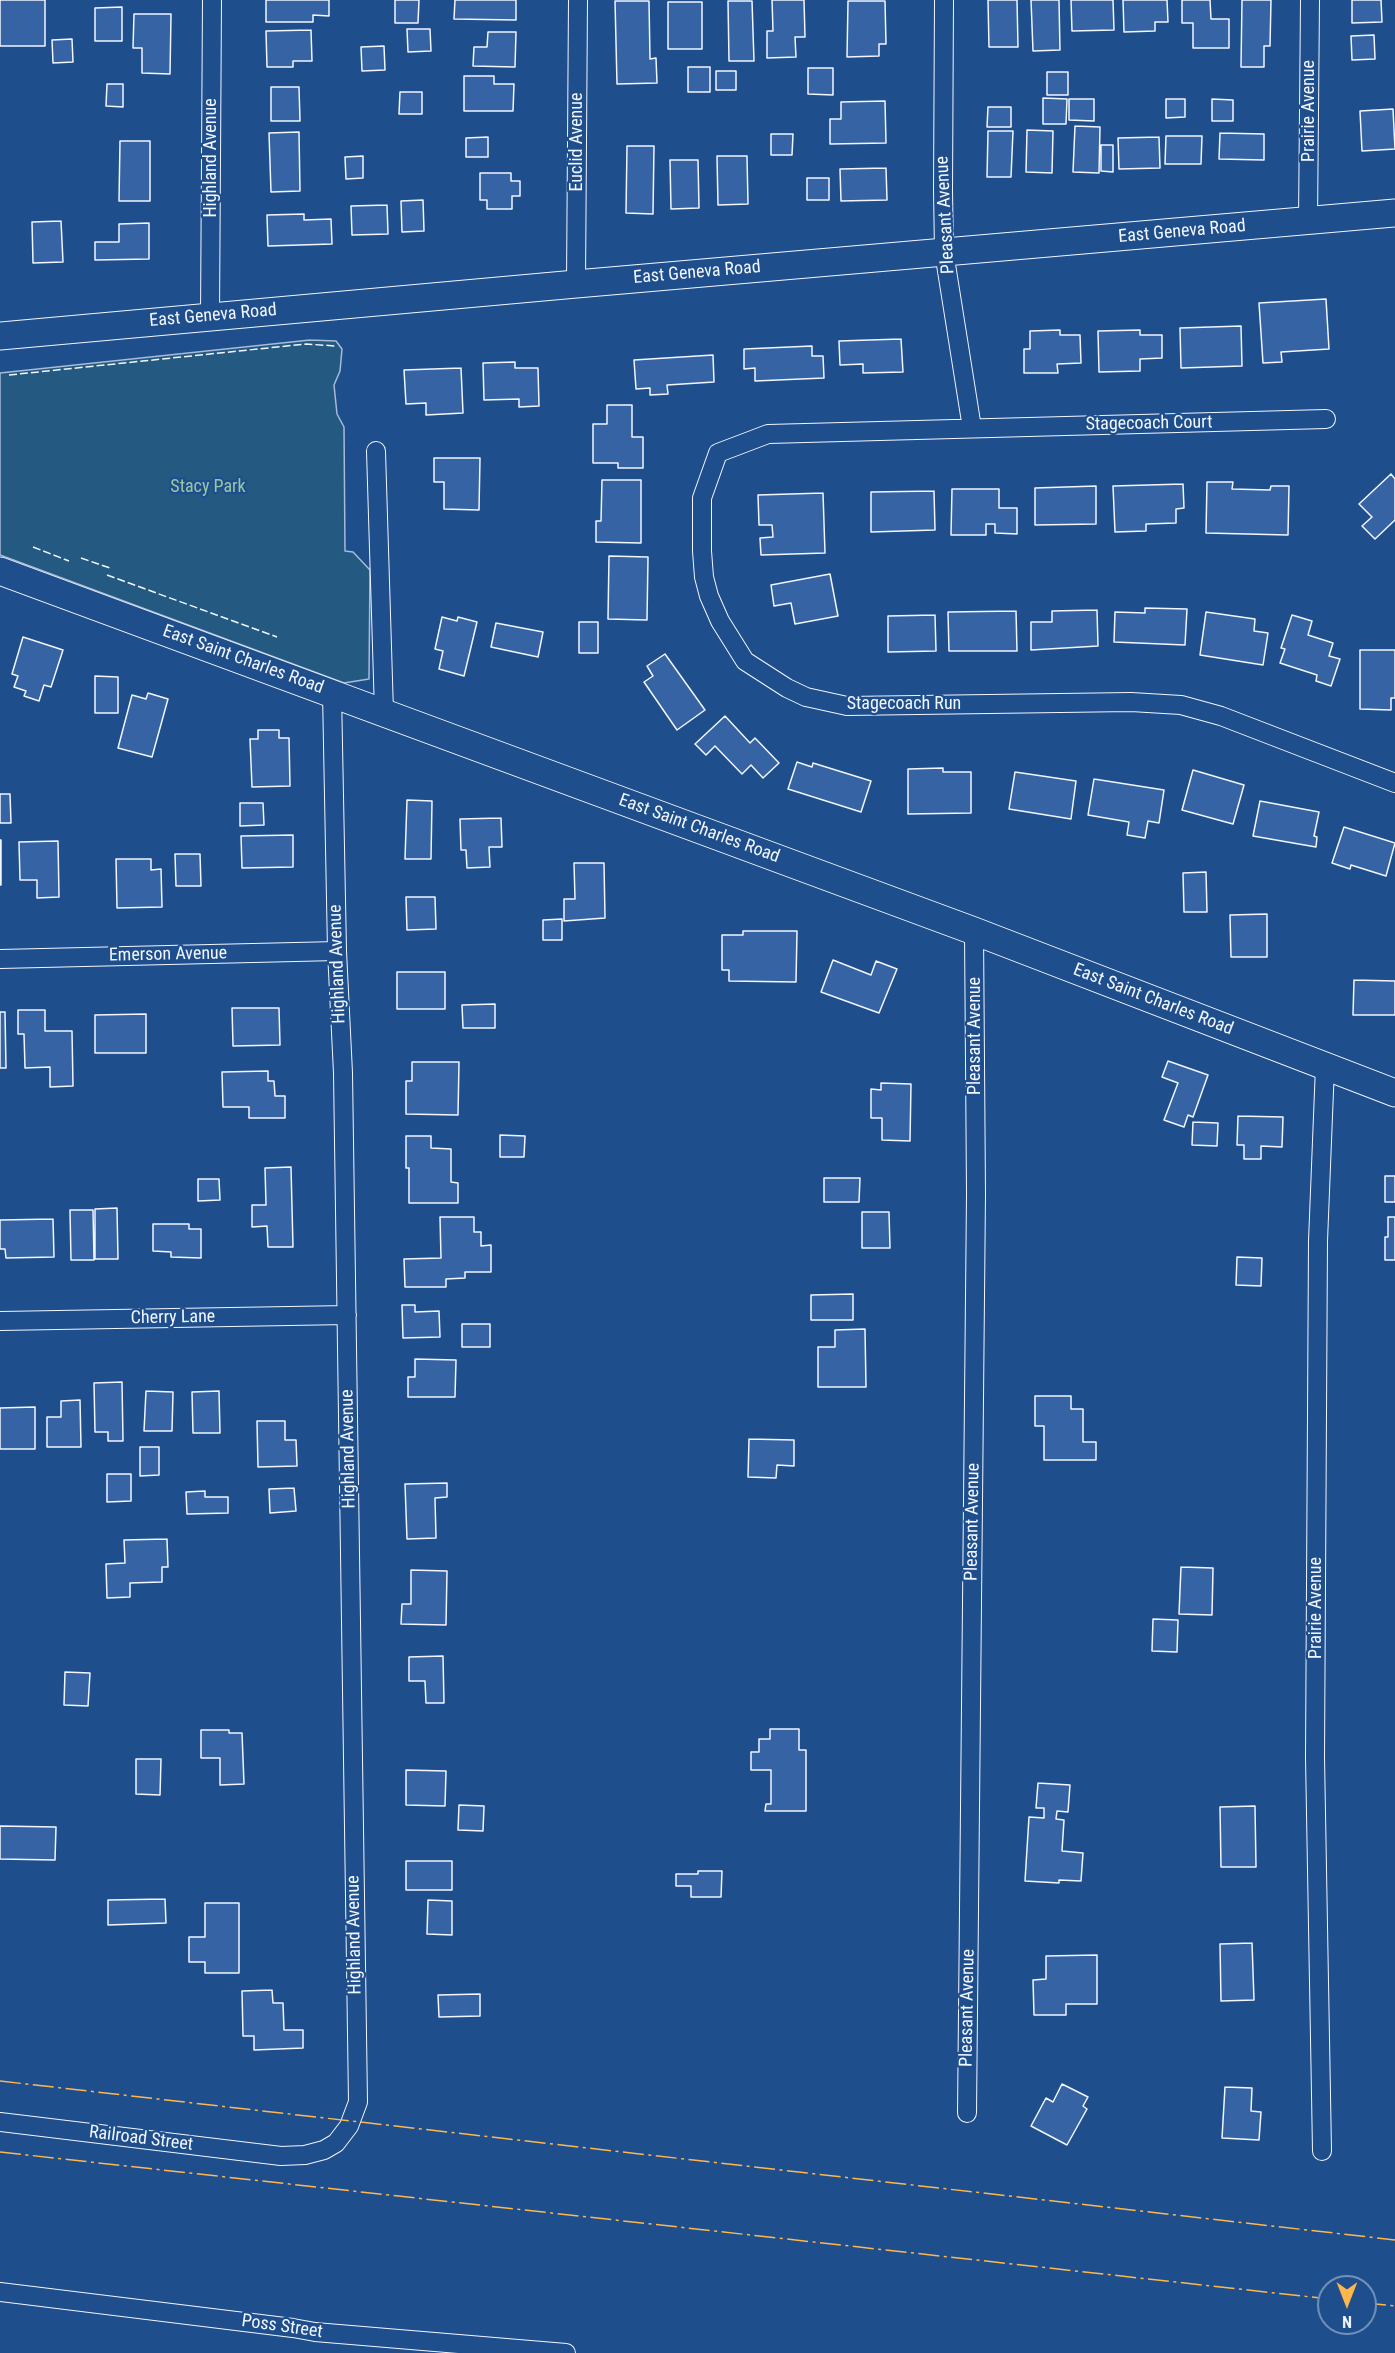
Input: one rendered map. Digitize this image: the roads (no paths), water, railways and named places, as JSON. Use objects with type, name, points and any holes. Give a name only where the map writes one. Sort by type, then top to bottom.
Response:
[{"type":"street","name":"Highland Avenue","points":[[210,316],[212,0]]},
{"type":"street","name":"Euclid Avenue","points":[[576,284],[578,0]]},
{"type":"street","name":"Pleasant Avenue","points":[[944,0],[944,252],[972,428]]},
{"type":"street","name":"Prairie Avenue","points":[[1308,222],[1310,0]]},
{"type":"street","name":"East Geneva Road","points":[[0,336],[1395,213]]},
{"type":"street","name":"Stagecoach Court","points":[[972,428],[1326,419]]},
{"type":"street","name":"Stagecoach Run","points":[[972,428],[768,434],[718,453],[702,498],[704,577],[720,621],[745,661],[787,688],[825,702],[847,706],[1131,702],[1181,705],[1221,716],[1395,783]]},
{"type":"street","points":[[376,451],[384,712]]},
{"type":"street","name":"East Saint Charles Road","points":[[0,571],[974,931],[1395,1093]]},
{"type":"street","name":"Highland Avenue","points":[[281,2156],[305,2155],[324,2150],[336,2143],[349,2126],[358,2102],[343,1073],[337,951],[332,693]]},
{"type":"street","name":"Pleasant Avenue","points":[[967,2113],[976,1194],[974,931]]},
{"type":"street","name":"Emerson Avenue","points":[[0,958],[337,951]]},
{"type":"street","name":"Prairie Avenue","points":[[1322,2151],[1315,1735],[1318,1241],[1325,1066]]},
{"type":"street","name":"Cherry Lane","points":[[0,1321],[346,1315]]},
{"type":"street","name":"Railroad Street","points":[[0,2122],[281,2156]]},
{"type":"street","name":"Poss Street","points":[[0,2292],[315,2332],[566,2353]]},
{"type":"park label","name":"Stacy Park","points":[[208,487]]}]
